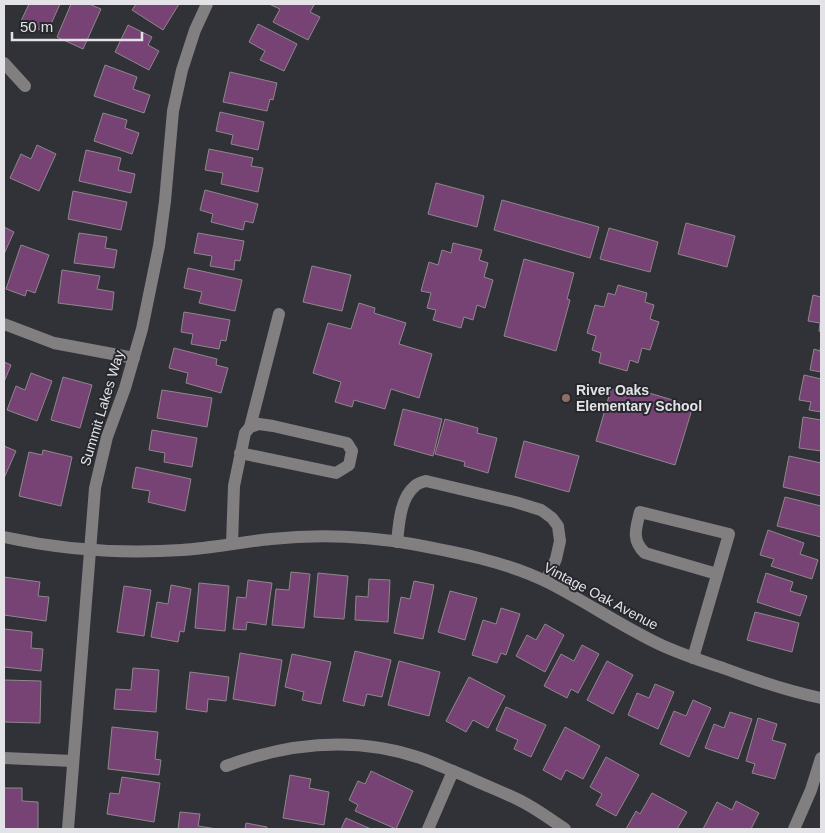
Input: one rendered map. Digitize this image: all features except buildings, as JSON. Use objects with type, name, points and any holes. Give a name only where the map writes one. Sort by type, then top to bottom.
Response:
[{"type":"street","name":"Summit Lakes Way","points":[[68,829],[95,488],[100,460],[134,358],[151,291],[165,201],[173,111],[182,70],[195,30],[207,4]]},
{"type":"street","points":[[4,63],[25,86]]},
{"type":"street","points":[[255,426],[279,314]]},
{"type":"street","points":[[4,324],[54,343],[134,358]]},
{"type":"street","points":[[232,544],[234,486],[240,453],[245,433],[255,426],[273,426],[347,444],[352,451],[349,465],[336,473],[240,453]]},
{"type":"street","points":[[397,542],[401,514],[408,495],[416,485],[426,481],[515,502],[540,510],[552,518],[558,526],[560,541],[556,559],[546,581]]},
{"type":"street","points":[[693,658],[729,534],[640,512],[636,528],[636,542],[644,553],[717,574]]},
{"type":"street","name":"Vintage Oak Avenue","points":[[4,537],[39,545],[89,551],[145,552],[184,550],[273,539],[325,537],[397,542],[461,554],[501,565],[546,581],[658,644],[755,680],[821,698]]},
{"type":"street","points":[[226,766],[282,749],[310,745],[338,744],[395,750],[426,760],[518,800],[565,829]]},
{"type":"street","points":[[4,758],[73,761]]},
{"type":"street","points":[[794,829],[811,790],[821,758]]},
{"type":"street","points":[[428,829],[453,772]]},
{"type":"place","name":"River Oaks Elementary School","points":[[566,398]]}]
